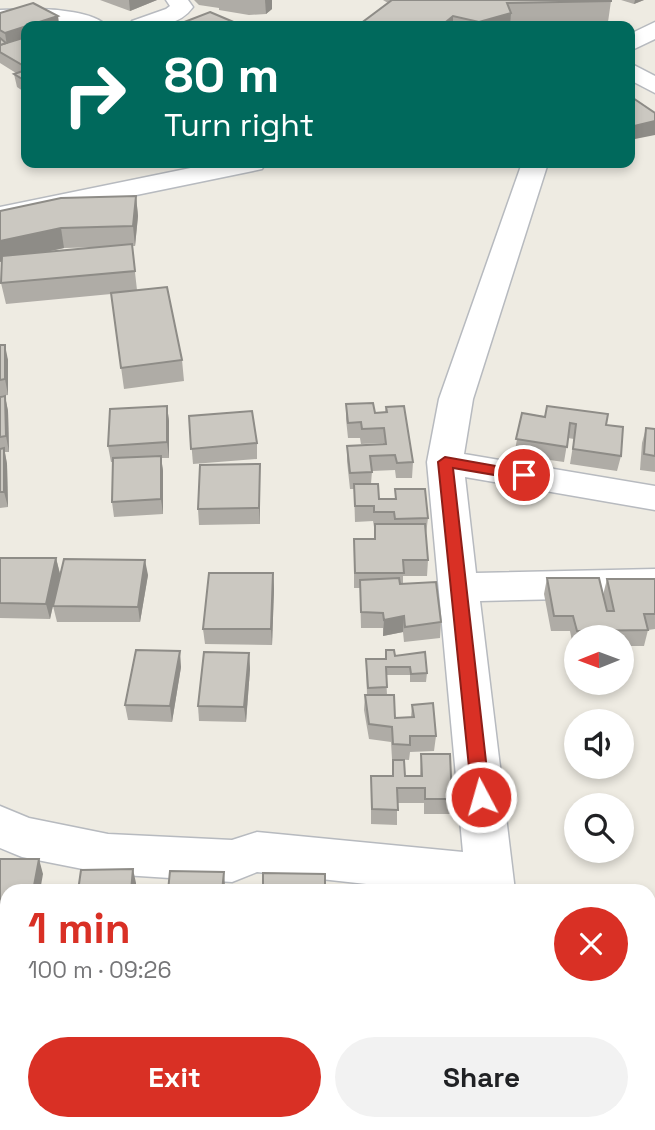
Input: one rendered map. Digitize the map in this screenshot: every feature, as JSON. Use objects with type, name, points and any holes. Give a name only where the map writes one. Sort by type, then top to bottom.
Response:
[{"type":"street","points":[[154,21],[174,14],[181,6],[177,0]]},
{"type":"street","points":[[0,17],[29,14],[83,21]]},
{"type":"street","points":[[635,41],[655,29]]},
{"type":"street","points":[[635,73],[655,86]]},
{"type":"street","points":[[0,215],[229,168]]},
{"type":"street","points":[[0,826],[22,837],[108,854],[232,861],[257,852],[490,883],[445,462],[456,399],[533,168]]},
{"type":"street","points":[[445,462],[655,498]]},
{"type":"street","points":[[458,587],[655,583]]},
{"type":"building","points":[[392,0],[611,0],[507,3],[511,13],[483,21],[453,16],[447,21],[364,21]]},
{"type":"building","points":[[33,3],[58,16],[42,21],[21,21],[21,28],[5,33],[0,30],[0,13]]},
{"type":"building","points":[[210,12],[231,21],[187,21]]},
{"type":"building","points":[[21,39],[21,64],[0,52],[0,45]]},
{"type":"building","points":[[635,99],[655,113],[655,121],[635,126]]},
{"type":"building","points":[[136,196],[133,226],[61,228],[0,241],[0,211],[61,198]]},
{"type":"building","points":[[132,244],[135,271],[1,283],[2,256]]},
{"type":"building","points":[[167,287],[182,360],[121,368],[111,293]]},
{"type":"building","points":[[0,345],[5,345],[5,379],[0,380]]},
{"type":"building","points":[[5,396],[6,436],[0,437],[0,397]]},
{"type":"building","points":[[373,403],[375,413],[387,412],[386,407],[404,406],[413,462],[397,463],[395,455],[370,456],[372,472],[350,473],[347,446],[386,444],[384,428],[362,429],[361,422],[348,423],[346,404]]},
{"type":"building","points":[[167,406],[167,442],[108,446],[110,409]]},
{"type":"building","points":[[547,406],[608,414],[606,425],[623,427],[621,456],[573,449],[576,424],[570,423],[567,447],[516,439],[522,413],[545,417]]},
{"type":"building","points":[[252,411],[257,443],[191,449],[189,416]]},
{"type":"building","points":[[646,428],[655,429],[655,456],[644,454]]},
{"type":"building","points":[[4,448],[4,492],[0,492],[0,449]]},
{"type":"building","points":[[161,456],[161,499],[112,502],[113,458]]},
{"type":"building","points":[[260,464],[259,508],[198,509],[200,465]]},
{"type":"building","points":[[354,484],[378,484],[379,499],[396,499],[395,489],[425,489],[428,518],[395,519],[394,512],[374,512],[374,506],[355,506]]},
{"type":"building","points":[[375,524],[425,524],[428,560],[403,560],[404,573],[355,573],[354,539],[375,539]]},
{"type":"building","points":[[0,558],[56,558],[46,604],[0,603]]},
{"type":"building","points":[[64,559],[145,560],[138,607],[53,606]]},
{"type":"building","points":[[209,573],[273,573],[271,629],[203,629]]},
{"type":"building","points":[[399,578],[400,584],[436,582],[441,622],[405,627],[404,616],[384,620],[383,613],[361,612],[360,580]]},
{"type":"building","points":[[547,578],[599,578],[607,611],[614,611],[607,579],[655,579],[655,614],[644,614],[648,630],[634,630],[634,625],[575,625],[573,616],[554,616]]},
{"type":"building","points":[[136,650],[180,651],[170,706],[125,705]]},
{"type":"building","points":[[386,650],[394,650],[395,656],[425,652],[427,673],[411,674],[410,667],[386,667],[387,687],[368,688],[366,659],[386,659]]},
{"type":"building","points":[[204,652],[249,653],[244,707],[198,706]]},
{"type":"building","points":[[365,695],[394,695],[395,718],[414,717],[412,705],[433,703],[436,736],[410,736],[410,745],[393,744],[392,727],[369,724]]},
{"type":"building","points":[[421,754],[450,754],[452,799],[425,799],[425,788],[397,788],[398,810],[372,809],[371,776],[393,776],[393,760],[404,760],[405,776],[422,776]]},
{"type":"building","points":[[0,859],[39,859],[34,884],[0,884]]},
{"type":"building","points":[[133,869],[132,884],[79,884],[81,870]]},
{"type":"building","points":[[170,871],[224,872],[223,884],[169,884]]},
{"type":"building","points":[[263,873],[325,874],[325,884],[263,884]]},
{"type":"route","points":[[481,797],[445,462],[524,475]]}]
